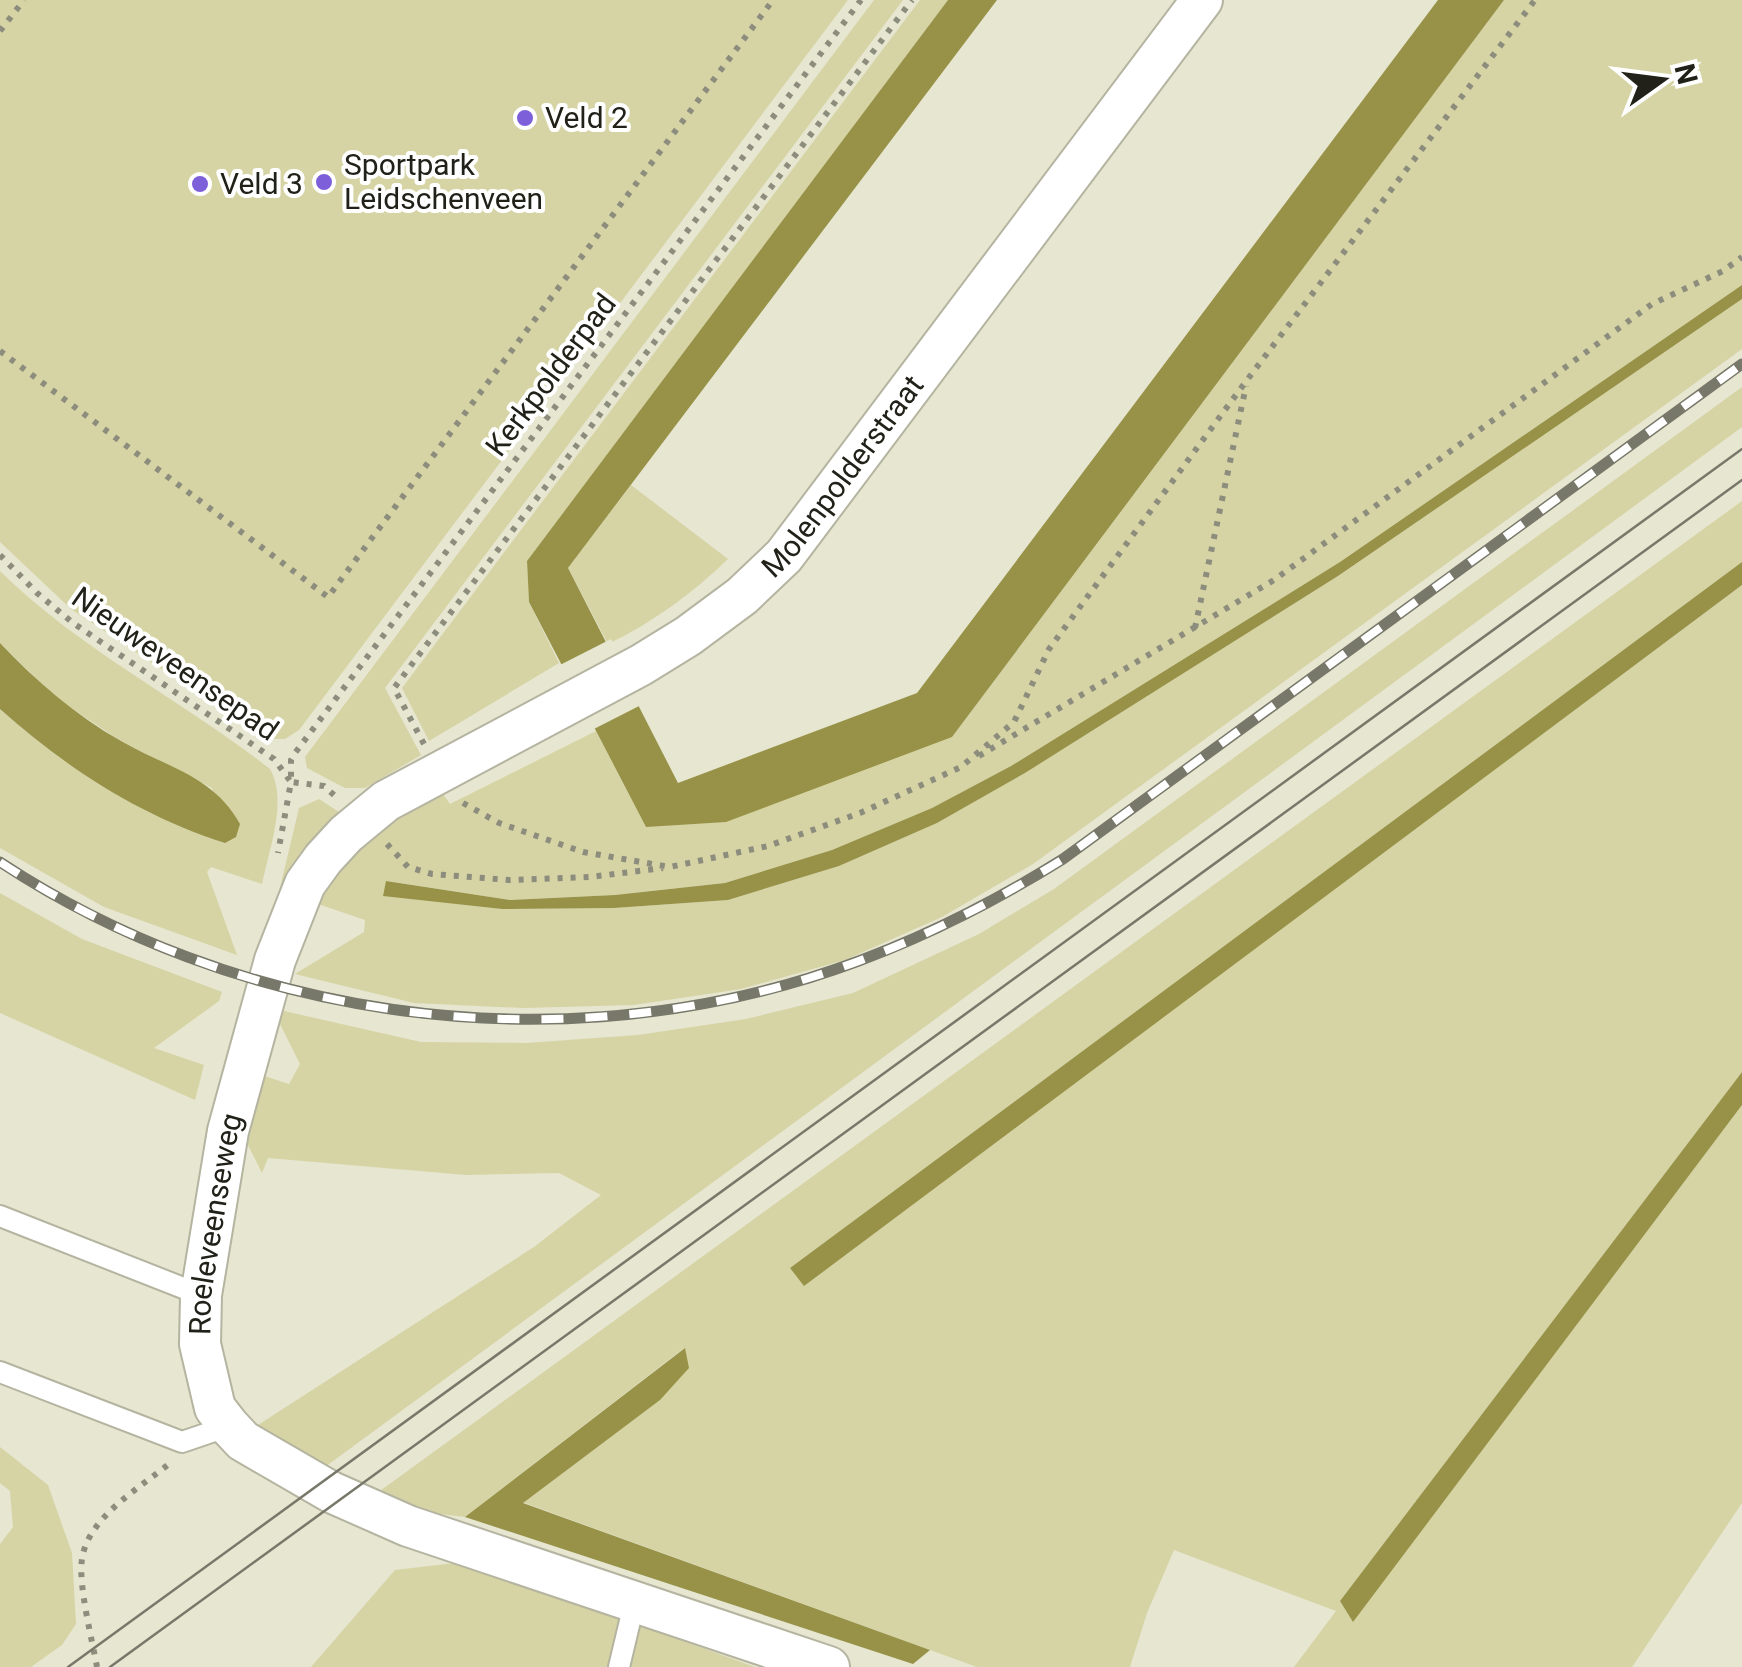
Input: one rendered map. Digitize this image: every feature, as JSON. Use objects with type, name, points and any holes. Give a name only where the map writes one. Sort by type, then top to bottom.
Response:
[{"type":"street","name":"Molenpolderstraat","points":[[364,818],[439,772],[642,666],[742,596],[784,556],[1202,0]]},
{"type":"street","name":"Roeleveenseweg","points":[[364,818],[305,884],[275,960],[228,1130],[201,1295],[200,1344],[215,1408],[243,1441],[372,1512],[828,1667]]},
{"type":"lane","points":[[0,1216],[201,1295]]},
{"type":"lane","points":[[0,1372],[182,1442],[228,1426]]},
{"type":"lane","points":[[619,1667],[635,1600]]},
{"type":"path","points":[[0,32],[24,0]]},
{"type":"path","points":[[0,352],[328,597],[773,0]]},
{"type":"path","name":"Kerkpolderpad","points":[[290,782],[290,760],[308,735],[860,0]]},
{"type":"path","name":"Kerkpolderpad","points":[[439,772],[394,688],[912,0]]},
{"type":"path","points":[[961,768],[1014,722],[1050,649],[1535,0]]},
{"type":"path","points":[[364,818],[408,867],[432,874],[509,880],[670,867],[768,846],[860,813],[961,768],[1274,580],[1652,304],[1723,271],[1742,256]]},
{"type":"path","points":[[1195,628],[1248,380]]},
{"type":"path","name":"Nieuweveensepad","points":[[0,554],[73,623],[274,759],[290,782],[277,858]]},
{"type":"path","points":[[439,772],[452,796],[499,823],[583,852],[670,867]]},
{"type":"shaded area","name":"Sportpark Leidschenveen","points":[[0,0],[848,0],[299,730],[285,739],[267,739],[71,609],[0,542]]},
{"type":"shaded area","points":[[874,0],[903,0],[385,688],[421,755],[365,788],[345,788],[307,768],[305,757]]},
{"type":"shaded area","points":[[920,0],[948,0],[527,561],[529,602],[559,663],[429,741],[402,688]]},
{"type":"shaded area","points":[[948,0],[997,0],[568,568],[678,783],[917,693],[1438,0],[1504,0],[952,737],[726,822],[646,827],[529,602],[527,561]]},
{"type":"shaded area","points":[[1504,0],[1742,0],[1742,285],[1340,562],[1011,766],[932,808],[832,850],[725,883],[615,895],[510,900],[387,881],[383,895],[502,909],[614,908],[728,900],[839,866],[937,823],[1025,773],[1338,576],[1742,299],[1742,349],[1033,864],[942,917],[845,960],[741,989],[634,1005],[523,1008],[414,1003],[295,974],[364,932],[365,920],[315,903],[331,877],[367,837],[443,794],[450,804],[596,731],[646,827],[952,737]]},
{"type":"shaded area","points":[[1742,285],[1742,299],[1338,576],[1025,773],[937,823],[839,866],[728,900],[614,908],[502,909],[383,896],[386,881],[510,900],[615,895],[725,883],[832,850],[932,808],[1011,766],[1340,562]]},
{"type":"shaded area","points":[[1742,387],[1742,427],[314,1475],[258,1425],[534,1247],[601,1195],[559,1173],[466,1175],[268,1158],[262,1173],[245,1139],[258,1074],[289,1084],[300,1064],[279,1022],[284,1011],[421,1042],[526,1043],[638,1035],[746,1019],[853,993],[979,934],[1054,889]]},
{"type":"shaded area","points":[[631,485],[728,559],[671,606],[608,644],[568,568]]},
{"type":"shaded area","points":[[1742,501],[1742,562],[790,1268],[804,1285],[1742,585],[1742,1072],[1340,1601],[1353,1621],[1742,1105],[1742,1503],[1632,1667],[1294,1667],[1336,1611],[1174,1550],[1147,1613],[1130,1667],[977,1667],[522,1502],[660,1400],[684,1348],[465,1517],[362,1504]]},
{"type":"shaded area","points":[[1742,562],[1742,585],[804,1286],[790,1268]]},
{"type":"shaded area","points":[[0,571],[64,626],[270,769],[277,810],[262,884],[211,867],[207,872],[237,955],[104,907],[0,848],[0,709],[105,788],[163,819],[225,843],[212,788],[119,740],[55,697],[0,643]]},
{"type":"shaded area","points":[[0,643],[72,709],[217,794],[240,824],[236,837],[225,843],[163,819],[105,788],[25,731],[0,709]]},
{"type":"shaded area","points":[[319,799],[342,814],[270,930],[299,808]]},
{"type":"shaded area","points":[[0,893],[82,939],[222,992],[219,1001],[154,1048],[204,1065],[195,1100],[0,1013]]},
{"type":"shaded area","points":[[1742,1072],[1742,1105],[1353,1622],[1340,1601]]},
{"type":"shaded area","points":[[685,1348],[689,1368],[660,1400],[523,1503],[930,1650],[913,1664],[465,1517]]},
{"type":"shaded area","points":[[0,1447],[48,1485],[72,1553],[76,1624],[62,1645],[31,1667],[0,1667],[0,1544],[13,1527],[10,1491],[0,1483]]},
{"type":"shaded area","points":[[464,1562],[755,1667],[311,1667],[395,1570]]},
{"type":"pier","points":[[611,639],[643,704],[590,731],[556,667]]},
{"type":"tram line","points":[[68,1667],[1742,449]]},
{"type":"tram line","points":[[110,1667],[1742,480]]},
{"type":"railway","points":[[0,862],[91,915],[188,957],[288,989],[392,1009],[497,1019],[602,1017],[707,1003],[809,978],[940,927],[1063,859],[1742,364]]},
{"type":"place","name":"Veld 2","points":[[525,118]]},
{"type":"place","name":"Sportpark Leidschenveen","points":[[324,182]]},
{"type":"place","name":"Veld 3","points":[[200,184]]}]
